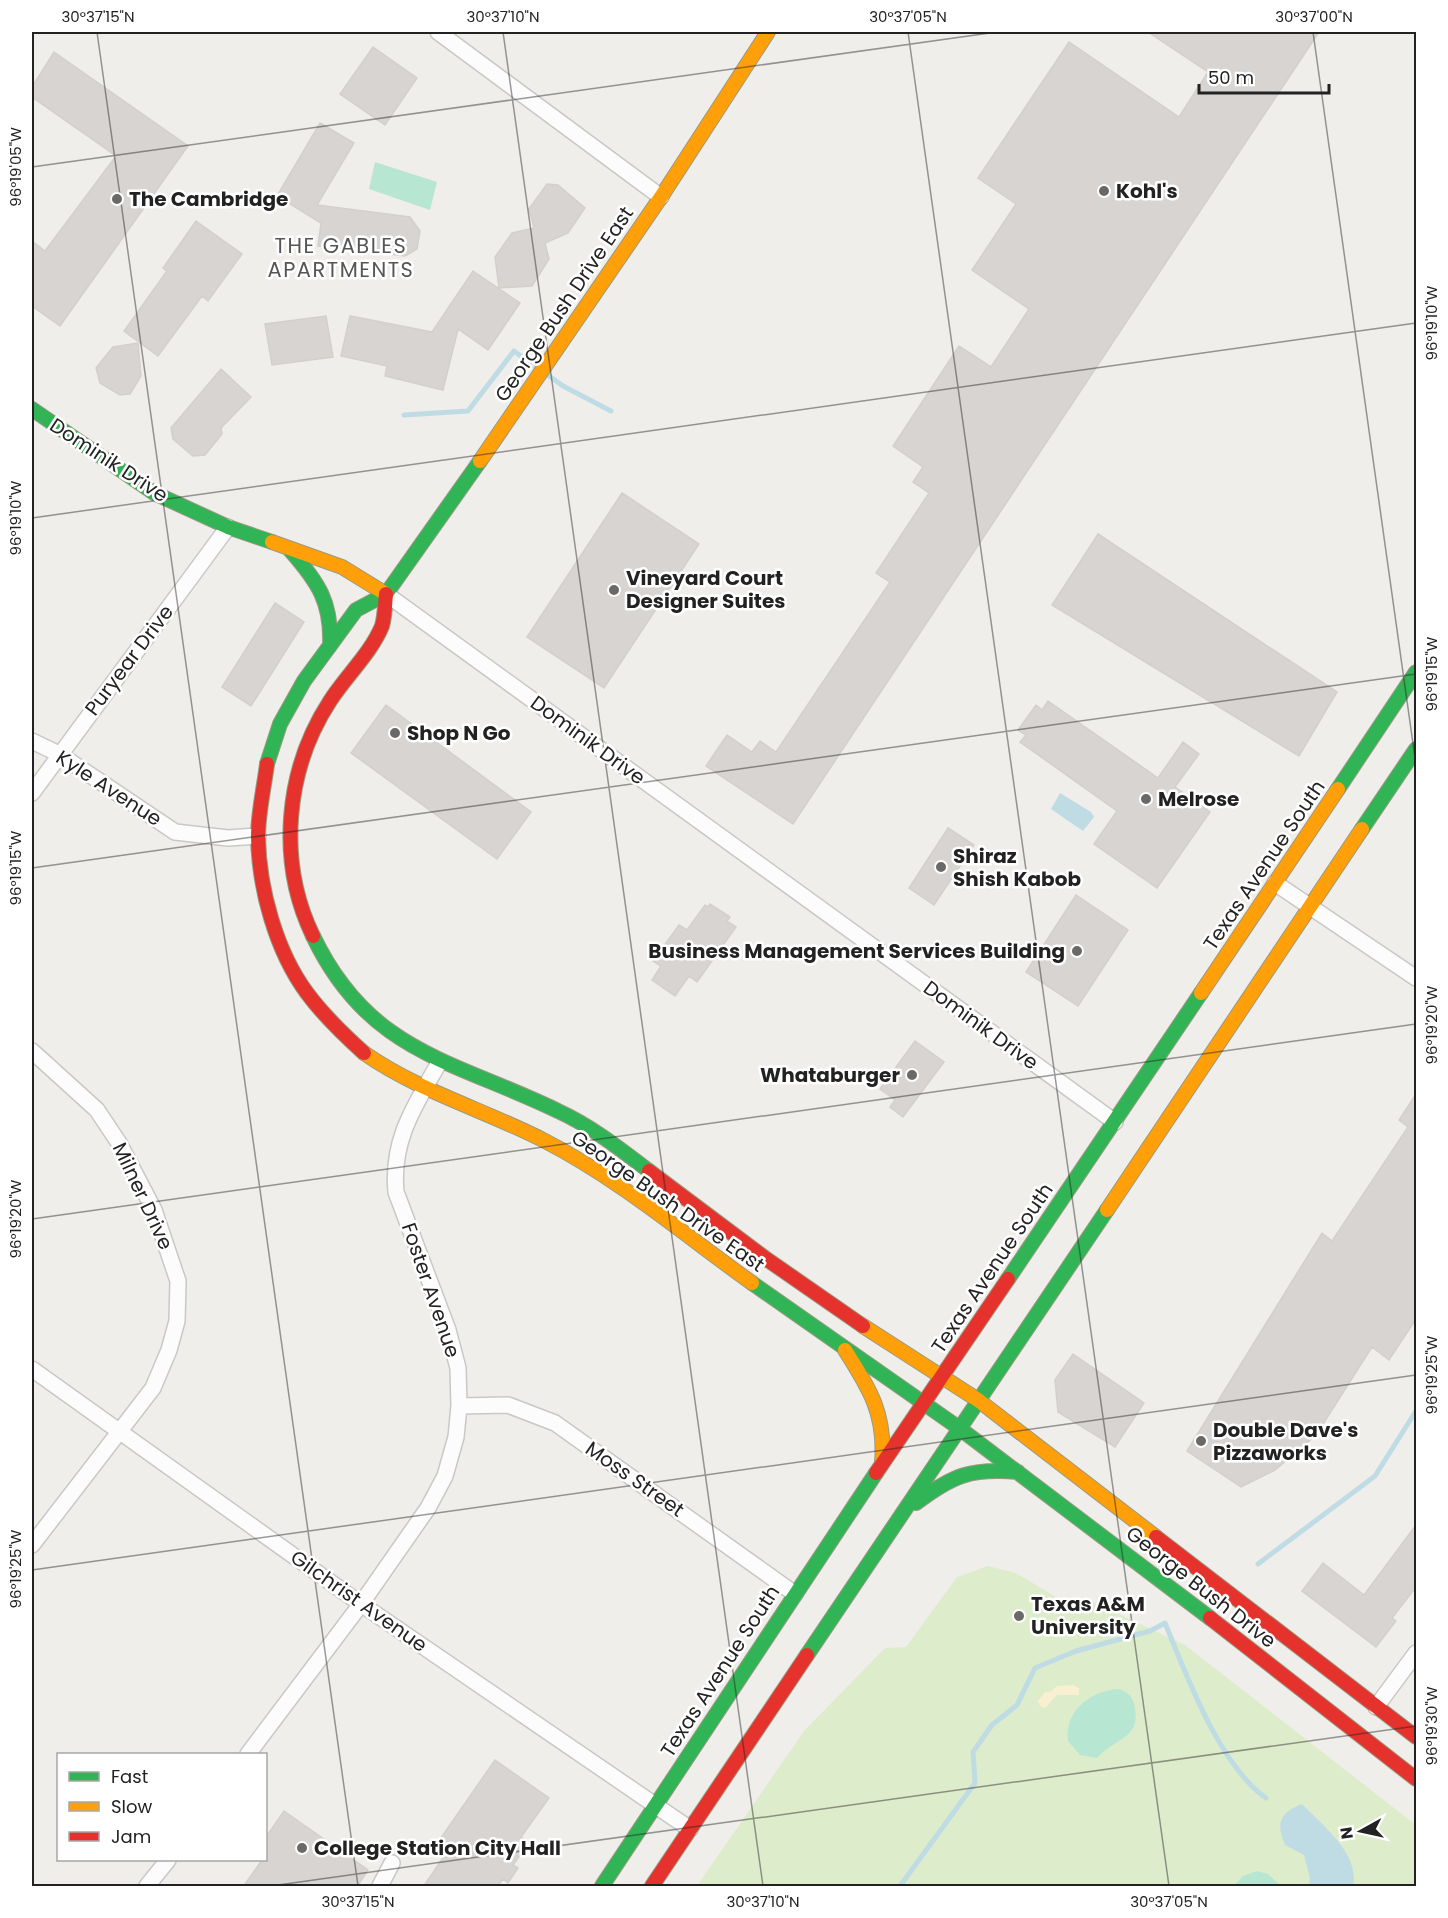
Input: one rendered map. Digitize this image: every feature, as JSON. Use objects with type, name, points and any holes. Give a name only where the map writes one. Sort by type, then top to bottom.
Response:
[{"type":"main road","name":"George Bush Drive East","points":[[768,32],[558,349],[405,570],[386,594],[356,610],[304,681],[273,744],[261,793],[258,836],[266,904],[283,950],[306,992],[335,1026],[364,1053],[393,1073],[425,1089],[522,1130],[583,1162],[845,1350],[959,1428]]},
{"type":"main road","name":"Dominik Drive","points":[[32,409],[154,494],[228,527],[342,567],[386,594]]},
{"type":"main road","points":[[290,549],[315,578],[329,605],[330,646]]},
{"type":"main road","name":"George Bush Drive East","points":[[386,594],[381,627],[326,707],[301,763],[291,807],[294,882],[306,922],[321,955],[341,985],[370,1017],[400,1039],[440,1061],[504,1087],[582,1124],[632,1157],[697,1208],[941,1377],[978,1400]]},
{"type":"main road","name":"Texas Avenue South","points":[[602,1887],[881,1465],[1115,1122],[1416,672]]},
{"type":"main road","points":[[652,1887],[1416,749]]},
{"type":"main road","points":[[845,1350],[880,1412],[884,1444],[881,1465]]},
{"type":"main road","name":"George Bush Drive","points":[[978,1400],[1416,1737]]},
{"type":"main road","name":"George Bush Drive","points":[[959,1428],[1236,1638],[1416,1779]]},
{"type":"main road","points":[[904,1512],[937,1487],[970,1470],[986,1468],[1018,1472]]},
{"type":"main road","points":[[1236,1638],[1270,1644]]},
{"type":"main road","points":[[1288,1657],[1361,1711],[1372,1712],[1376,1707]]},
{"type":"street","points":[[438,32],[661,196]]},
{"type":"street","name":"Puryear Drive","points":[[32,793],[228,527]]},
{"type":"street","name":"Dominik Drive","points":[[386,594],[1115,1122]]},
{"type":"street","name":"Kyle Avenue","points":[[32,741],[59,754],[150,817],[175,831],[228,838],[258,836]]},
{"type":"street","points":[[1275,883],[1416,978]]},
{"type":"street","name":"Milner Drive","points":[[32,1051],[97,1110],[119,1143],[154,1210],[178,1281],[177,1321],[170,1350],[153,1388],[32,1545]]},
{"type":"street","name":"Foster Avenue","points":[[249,1753],[361,1604],[428,1508],[445,1476],[456,1437],[459,1406],[458,1368],[448,1330],[396,1192],[394,1170],[398,1145],[440,1061]]},
{"type":"street","name":"Gilchrist Avenue","points":[[32,1369],[361,1604],[690,1829]]},
{"type":"street","name":"Moss Street","points":[[459,1406],[508,1405],[555,1423],[795,1594]]},
{"type":"street","points":[[1376,1707],[1416,1653]]},
{"type":"street","points":[[147,1887],[167,1861]]},
{"type":"street","points":[[380,1887],[392,1863]]},
{"type":"green space","points":[[375,162],[437,182],[430,210],[369,189]]},
{"type":"green space","name":"Texas A&M University","points":[[988,1566],[1016,1573],[1076,1609],[1095,1603],[1185,1645],[1416,1825],[1416,1886],[697,1886],[804,1731],[885,1648],[906,1647],[957,1577]]},
{"type":"green space","points":[[1118,1689],[1128,1694],[1133,1701],[1136,1716],[1131,1731],[1097,1758],[1080,1755],[1068,1741],[1070,1721],[1075,1712],[1081,1705],[1098,1694]]},
{"type":"green space","points":[[1257,1871],[1268,1874],[1281,1886],[1234,1886],[1243,1876]]},
{"type":"sand","points":[[1073,1685],[1079,1688],[1079,1695],[1057,1695],[1045,1708],[1040,1706],[1038,1701],[1045,1692],[1050,1692],[1057,1686]]},
{"type":"water","points":[[1060,793],[1091,812],[1094,817],[1083,831],[1051,809]]},
{"type":"water","points":[[1302,1804],[1338,1841],[1345,1852],[1354,1874],[1353,1886],[1309,1886],[1310,1878],[1304,1855],[1285,1845],[1280,1825],[1288,1811]]},
{"type":"building","points":[[1148,32],[1319,32],[793,824],[706,766],[727,735],[752,752],[760,741],[776,752],[890,582],[876,573],[929,493],[913,482],[923,467],[893,446],[959,346],[991,367],[1029,309],[972,270],[1016,204],[978,178],[1069,42],[1179,117],[1208,72]]},
{"type":"building","points":[[373,47],[417,78],[385,125],[340,94]]},
{"type":"building","name":"The Cambridge","points":[[54,52],[188,146],[60,326],[32,306],[32,241],[45,251],[116,156],[32,97],[32,87]]},
{"type":"building","points":[[320,123],[354,143],[317,205],[410,217],[420,231],[417,249],[405,256],[318,246],[321,223],[277,196]]},
{"type":"building","points":[[547,184],[558,185],[585,208],[568,233],[545,243],[549,259],[532,286],[499,288],[495,257],[512,233],[534,228],[529,209]]},
{"type":"building","points":[[196,221],[242,254],[208,301],[202,296],[158,356],[124,331],[167,271],[163,268]]},
{"type":"building","points":[[473,271],[520,303],[488,350],[458,329],[443,390],[385,376],[387,366],[341,356],[350,316],[432,332]]},
{"type":"building","points":[[326,316],[333,357],[272,365],[265,324]]},
{"type":"building","points":[[138,343],[141,376],[130,394],[120,395],[100,383],[96,368],[113,347]]},
{"type":"building","points":[[221,369],[251,397],[221,428],[222,434],[205,455],[193,456],[173,439],[171,428]]},
{"type":"building","name":"Vineyard Court Designer Suites","points":[[622,493],[699,544],[604,688],[527,637]]},
{"type":"building","points":[[1098,534],[1337,692],[1299,756],[1052,605]]},
{"type":"building","points":[[275,603],[304,622],[251,706],[222,687]]},
{"type":"building","name":"Melrose","points":[[1048,701],[1158,778],[1183,742],[1199,754],[1175,787],[1210,812],[1157,888],[1094,844],[1117,811],[1020,742],[1026,735],[1018,730],[1036,705],[1042,710]]},
{"type":"building","points":[[386,705],[531,812],[497,859],[351,753]]},
{"type":"building","name":"Shiraz Shish Kabob","points":[[948,828],[974,845],[934,905],[909,888]]},
{"type":"building","name":"Business Management Services Building","points":[[1076,895],[1128,930],[1078,1006],[1026,972]]},
{"type":"building","points":[[710,904],[730,917],[727,921],[736,927],[697,982],[689,976],[675,996],[652,980],[661,966],[653,961],[679,925],[687,930],[705,905],[708,907]]},
{"type":"building","name":"Whataburger","points":[[915,1041],[944,1062],[903,1117],[890,1107],[895,1100],[880,1089]]},
{"type":"building","points":[[1416,1094],[1416,1319],[1389,1360],[1372,1347],[1316,1435],[1275,1470],[1241,1487],[1187,1451],[1322,1233],[1332,1241],[1408,1127],[1399,1120]]},
{"type":"building","points":[[1073,1354],[1144,1403],[1115,1447],[1058,1412],[1055,1380]]},
{"type":"building","points":[[1416,1525],[1416,1587],[1392,1618],[1396,1621],[1376,1647],[1302,1591],[1323,1563],[1364,1595]]},
{"type":"building","points":[[495,1760],[549,1798],[521,1837],[529,1842],[513,1865],[518,1868],[508,1883],[503,1879],[497,1887],[423,1887],[449,1849],[438,1842]]},
{"type":"building","name":"College Station City Hall","points":[[284,1811],[368,1870],[357,1887],[243,1887],[261,1861],[267,1861],[267,1836]]},
{"type":"waterway","points":[[404,415],[468,411],[514,351],[537,368]]},
{"type":"waterway","points":[[545,373],[563,386],[611,411]]},
{"type":"waterway","points":[[1258,1564],[1375,1476],[1416,1411]]},
{"type":"waterway","points":[[900,1886],[975,1783],[973,1752],[992,1725],[1017,1705],[1035,1668],[1076,1651],[1150,1631],[1165,1623],[1194,1693],[1219,1742],[1233,1764],[1266,1798]]},
{"type":"traffic: fast","points":[[32,409],[154,493],[228,527],[272,542]]},
{"type":"traffic: fast","points":[[267,764],[280,724],[304,681],[356,610],[386,594],[480,461]]},
{"type":"traffic: fast","points":[[290,550],[308,572],[326,605],[329,617],[330,646]]},
{"type":"traffic: fast","points":[[1338,789],[1416,672]]},
{"type":"traffic: fast","points":[[1362,829],[1416,749]]},
{"type":"traffic: fast","points":[[313,936],[335,975],[360,1006],[387,1029],[449,1064],[570,1117],[605,1138],[649,1171]]},
{"type":"traffic: fast","points":[[1008,1279],[1201,993]]},
{"type":"traffic: fast","points":[[807,1655],[1107,1210]]},
{"type":"traffic: fast","points":[[752,1283],[959,1428],[1210,1618]]},
{"type":"traffic: fast","points":[[916,1503],[941,1486],[963,1476],[987,1471],[1018,1472]]},
{"type":"traffic: fast","points":[[602,1886],[876,1473]]},
{"type":"traffic: slow","points":[[480,461],[661,197],[768,32]]},
{"type":"traffic: slow","points":[[272,542],[342,567],[386,594]]},
{"type":"traffic: slow","points":[[1201,993],[1338,789]]},
{"type":"traffic: slow","points":[[1107,1210],[1362,829]]},
{"type":"traffic: slow","points":[[364,1053],[407,1079],[545,1141],[599,1172],[752,1283]]},
{"type":"traffic: slow","points":[[863,1326],[978,1400],[1156,1537]]},
{"type":"traffic: slow","points":[[845,1350],[869,1390],[879,1416],[883,1446],[882,1463]]},
{"type":"traffic: jam","points":[[313,936],[294,878],[291,817],[295,786],[303,756],[315,728],[330,701],[365,655],[382,626],[386,594]]},
{"type":"traffic: jam","points":[[267,764],[258,837],[262,877],[271,919],[286,958],[307,993],[334,1025],[364,1053]]},
{"type":"traffic: jam","points":[[649,1171],[765,1258],[863,1326]]},
{"type":"traffic: jam","points":[[876,1473],[1008,1279]]},
{"type":"traffic: jam","points":[[1156,1537],[1416,1737]]},
{"type":"traffic: jam","points":[[1210,1618],[1416,1779]]},
{"type":"traffic: jam","points":[[652,1886],[807,1655]]},
{"type":"place","name":"Kohl's","points":[[1104,191]]},
{"type":"place","name":"The Cambridge","points":[[117,199]]},
{"type":"place","name":"Vineyard Court Designer Suites","points":[[614,590]]},
{"type":"place","name":"Shop N Go","points":[[395,733]]},
{"type":"place","name":"Melrose","points":[[1146,799]]},
{"type":"place","name":"Shiraz Shish Kabob","points":[[941,867]]},
{"type":"place","name":"Business Management Services Building","points":[[1077,951]]},
{"type":"place","name":"Whataburger","points":[[912,1075]]},
{"type":"place","name":"Double Dave's Pizzaworks","points":[[1201,1441]]},
{"type":"place","name":"Texas A&M University","points":[[1019,1616]]},
{"type":"place","name":"College Station City Hall","points":[[302,1848]]},
{"type":"district","name":"THE GABLES APARTMENTS","points":[[341,258]]}]
